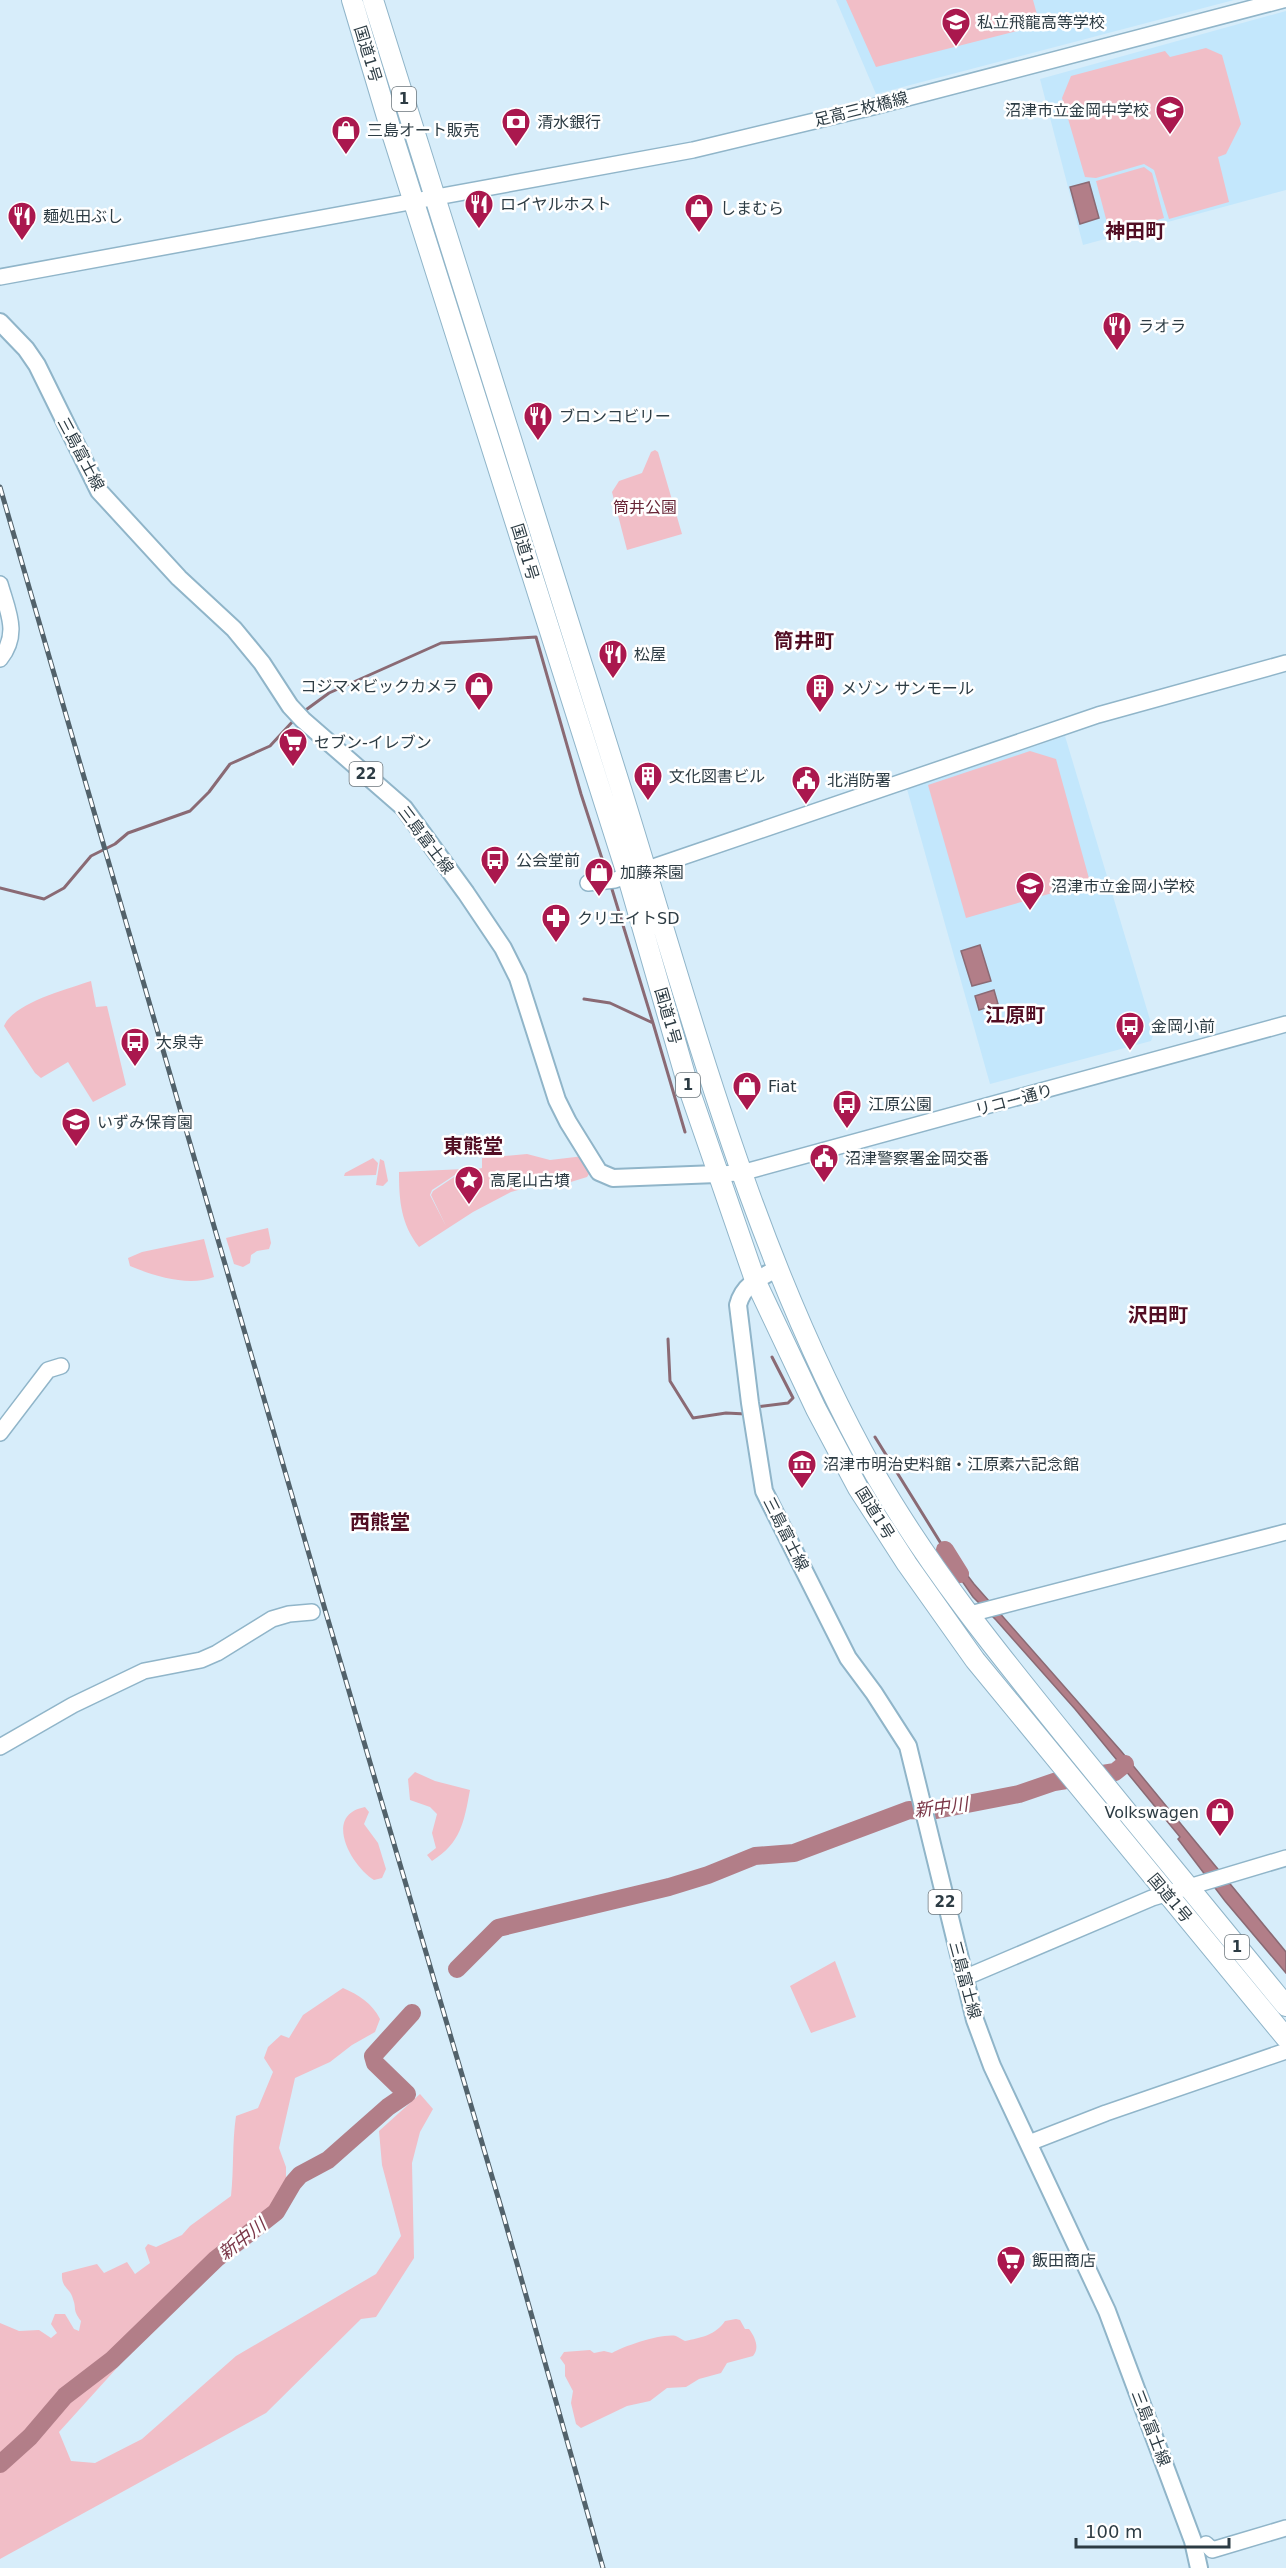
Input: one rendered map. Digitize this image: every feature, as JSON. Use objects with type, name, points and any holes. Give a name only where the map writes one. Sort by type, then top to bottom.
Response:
[{"type":"highway","name":"国道1号","points":[[352,0],[425,200],[637,871],[741,1173],[787,1295],[836,1400],[877,1478],[991,1644],[1192,1886],[1286,2006]]},
{"type":"highway","name":"国道1号","points":[[373,0],[425,200]]},
{"type":"highway","name":"国道1号","points":[[637,871],[689,1089],[717,1174],[755,1280],[816,1409],[858,1488],[907,1564],[975,1660],[1286,2038]]},
{"type":"main road","name":"三島富士線","points":[[0,322],[26,349],[37,365],[99,491],[180,578],[234,629],[262,663],[290,706],[303,720],[404,808],[448,867],[511,963],[522,989],[557,1100],[600,1172],[613,1178],[717,1174]]},
{"type":"main road","name":"三島富士線","points":[[777,1269],[755,1280],[741,1292],[738,1305],[764,1491],[847,1657],[874,1693],[908,1746],[975,2020],[992,2066],[1107,2311],[1193,2541],[1199,2568]]},
{"type":"street","name":"足高三枚橋線","points":[[0,277],[425,200],[743,139],[1283,0]]},
{"type":"street","points":[[0,584],[11,626],[10,644],[0,659]]},
{"type":"street","points":[[588,883],[615,880],[1098,716],[1286,663]]},
{"type":"street","name":"リコー通り","points":[[717,1174],[741,1173],[1286,1024]]},
{"type":"street","points":[[0,1433],[48,1370],[61,1366]]},
{"type":"street","points":[[971,1613],[1286,1532]]},
{"type":"street","points":[[0,1747],[74,1705],[144,1671],[201,1660],[217,1653],[272,1619],[289,1614],[312,1612]]},
{"type":"street","points":[[964,1978],[1115,1913],[1166,1894],[1286,1858]]},
{"type":"street","points":[[1029,2143],[1106,2113],[1286,2051]]},
{"type":"street","points":[[1206,2544],[1212,2550],[1286,2528]]},
{"type":"shaded area","name":"私立飛龍高等学校","points":[[836,0],[1234,0],[876,94]]},
{"type":"shaded area","name":"沼津市立金岡中学校","points":[[1286,11],[1286,190],[1083,245],[1040,79]]},
{"type":"shaded area","points":[[1089,182],[1099,218],[1080,224],[1070,187]]},
{"type":"shaded area","name":"沼津市立金岡小学校","points":[[1065,736],[1154,1033],[1151,1041],[990,1084],[907,789]]},
{"type":"shaded area","points":[[980,945],[991,981],[972,986],[961,951]]},
{"type":"shaded area","points":[[994,990],[998,1004],[979,1010],[975,996]]},
{"type":"shaded area","points":[[949,1551],[974,1584],[1121,1751],[1286,1952],[1286,1973],[1225,1901],[1178,1839],[1180,1837],[1075,1709],[973,1597],[946,1558]]},
{"type":"green space","points":[[846,0],[1033,0],[1040,25],[876,67]]},
{"type":"green space","points":[[1206,48],[1222,55],[1241,124],[1226,154],[1218,157],[1229,202],[1169,219],[1154,170],[1144,164],[1096,178],[1085,177],[1062,98],[1071,76],[1165,51],[1170,57]]},
{"type":"green space","points":[[1144,167],[1152,173],[1164,218],[1110,234],[1096,181]]},
{"type":"green space","name":"筒井公園","points":[[655,450],[658,452],[682,534],[627,550],[612,492],[619,481],[642,473],[651,452]]},
{"type":"green space","points":[[1030,751],[1056,759],[1090,882],[966,918],[928,785]]},
{"type":"green space","points":[[91,981],[96,1007],[107,1006],[126,1085],[93,1102],[68,1062],[41,1078],[35,1073],[4,1026],[18,1010],[29,1004]]},
{"type":"green space","points":[[527,1154],[550,1160],[584,1156],[589,1174],[587,1177],[561,1185],[532,1186],[511,1192],[473,1212],[419,1247],[408,1230],[402,1212],[399,1172],[464,1169],[432,1190],[430,1195],[446,1226],[431,1195],[433,1191],[466,1169],[482,1168],[482,1158]]},
{"type":"green space","points":[[373,1158],[378,1163],[376,1175],[344,1176],[345,1173]]},
{"type":"green space","points":[[380,1159],[384,1161],[388,1181],[383,1186],[376,1185]]},
{"type":"green space","points":[[268,1228],[271,1243],[269,1249],[257,1251],[251,1255],[250,1263],[243,1267],[234,1264],[226,1238]]},
{"type":"green space","points":[[204,1239],[214,1277],[183,1281],[161,1277],[130,1266],[128,1258],[142,1252]]},
{"type":"green space","points":[[415,1772],[435,1781],[470,1790],[460,1831],[449,1847],[432,1861],[427,1855],[436,1848],[432,1833],[437,1814],[430,1807],[410,1800],[408,1779]]},
{"type":"green space","points":[[365,1807],[369,1812],[364,1824],[378,1843],[386,1869],[382,1878],[374,1880],[357,1864],[350,1853],[343,1830],[345,1820],[352,1812]]},
{"type":"green space","points":[[835,1961],[856,2017],[811,2033],[790,1986]]},
{"type":"green space","points":[[343,1988],[364,2000],[380,2019],[375,2032],[352,2045],[330,2062],[295,2078],[279,2148],[286,2167],[286,2194],[280,2212],[259,2234],[172,2307],[59,2432],[71,2461],[95,2463],[142,2439],[236,2356],[376,2274],[401,2236],[382,2165],[379,2131],[420,2094],[433,2109],[420,2132],[412,2163],[414,2258],[376,2317],[361,2319],[266,2413],[0,2559],[0,2323],[19,2331],[39,2330],[51,2338],[57,2333],[51,2324],[55,2314],[65,2314],[74,2329],[79,2331],[81,2321],[72,2295],[64,2285],[62,2273],[97,2264],[104,2273],[127,2262],[135,2274],[150,2263],[145,2248],[148,2244],[156,2247],[182,2235],[190,2226],[231,2196],[236,2116],[258,2108],[273,2072],[264,2058],[268,2047],[281,2035],[289,2038],[303,2015]]},
{"type":"green space","points":[[740,2320],[745,2329],[749,2329],[755,2339],[756,2350],[753,2356],[727,2363],[721,2373],[699,2379],[686,2387],[667,2388],[650,2401],[627,2406],[581,2428],[576,2424],[571,2403],[573,2391],[565,2376],[565,2365],[560,2358],[564,2352],[590,2350],[594,2353],[604,2351],[612,2353],[662,2336],[676,2336],[685,2341],[696,2339],[717,2330],[725,2321]]},
{"type":"waterway","points":[[303,712],[329,693],[441,643],[536,637],[581,794],[608,877]]},
{"type":"waterway","points":[[0,888],[44,899],[64,888],[91,856],[115,844],[128,833],[190,811],[209,792],[230,764],[270,746],[294,720]]},
{"type":"waterway","points":[[611,886],[653,1023]]},
{"type":"waterway","points":[[584,999],[610,1003],[653,1023],[685,1132]]},
{"type":"waterway","points":[[668,1339],[670,1381],[693,1418],[726,1413],[746,1414]]},
{"type":"waterway","points":[[756,1407],[788,1403],[793,1398],[772,1357]]},
{"type":"waterway","points":[[875,1437],[945,1550]]},
{"type":"waterway","points":[[945,1550],[960,1574]]},
{"type":"waterway","name":"新中川","points":[[457,1969],[498,1928],[669,1887],[708,1875],[755,1856],[794,1853],[909,1810],[931,1811],[1019,1794],[1054,1782],[1115,1772],[1125,1764]]},
{"type":"waterway","name":"新中川","points":[[0,2464],[30,2437],[65,2396],[112,2360],[216,2259],[276,2212],[300,2175],[328,2160],[388,2107],[407,2094],[375,2063],[373,2056],[412,2013]]},
{"type":"railway","points":[[0,487],[326,1613],[503,2214],[603,2568]]},
{"type":"place","name":"私立飛龍高等学校","points":[[956,48]]},
{"type":"place","name":"沼津市立金岡中学校","points":[[1170,136]]},
{"type":"place","name":"清水銀行","points":[[516,148]]},
{"type":"place","name":"三島オート販売","points":[[346,156]]},
{"type":"place","name":"ロイヤルホスト","points":[[479,230]]},
{"type":"place","name":"しまむら","points":[[699,234]]},
{"type":"place","name":"麺処田ぶし","points":[[22,242]]},
{"type":"place","name":"ラオラ","points":[[1117,352]]},
{"type":"place","name":"ブロンコビリー","points":[[538,442]]},
{"type":"place","name":"松屋","points":[[613,680]]},
{"type":"place","name":"コジマ×ビックカメラ","points":[[479,712]]},
{"type":"place","name":"メゾン サンモール","points":[[820,714]]},
{"type":"place","name":"セブン-イレブン","points":[[293,768]]},
{"type":"place","name":"文化図書ビル","points":[[648,802]]},
{"type":"place","name":"北消防署","points":[[806,806]]},
{"type":"place","name":"公会堂前","points":[[495,886]]},
{"type":"place","name":"加藤茶園","points":[[599,898]]},
{"type":"place","name":"沼津市立金岡小学校","points":[[1030,912]]},
{"type":"place","name":"クリエイトSD","points":[[556,944]]},
{"type":"place","name":"金岡小前","points":[[1130,1052]]},
{"type":"place","name":"大泉寺","points":[[135,1068]]},
{"type":"place","name":"Fiat","points":[[747,1112]]},
{"type":"place","name":"江原公園","points":[[847,1130]]},
{"type":"place","name":"いずみ保育園","points":[[76,1148]]},
{"type":"place","name":"沼津警察署金岡交番","points":[[824,1184]]},
{"type":"place","name":"高尾山古墳","points":[[469,1206]]},
{"type":"place","name":"沼津市明治史料館・江原素六記念館","points":[[802,1490]]},
{"type":"place","name":"Volkswagen","points":[[1220,1838]]},
{"type":"place","name":"飯田商店","points":[[1011,2286]]},
{"type":"district","name":"神田町","points":[[1135,231]]},
{"type":"district","name":"筒井町","points":[[804,641]]},
{"type":"district","name":"江原町","points":[[1015,1015]]},
{"type":"district","name":"東熊堂","points":[[473,1146]]},
{"type":"district","name":"沢田町","points":[[1158,1315]]},
{"type":"district","name":"西熊堂","points":[[380,1522]]}]
